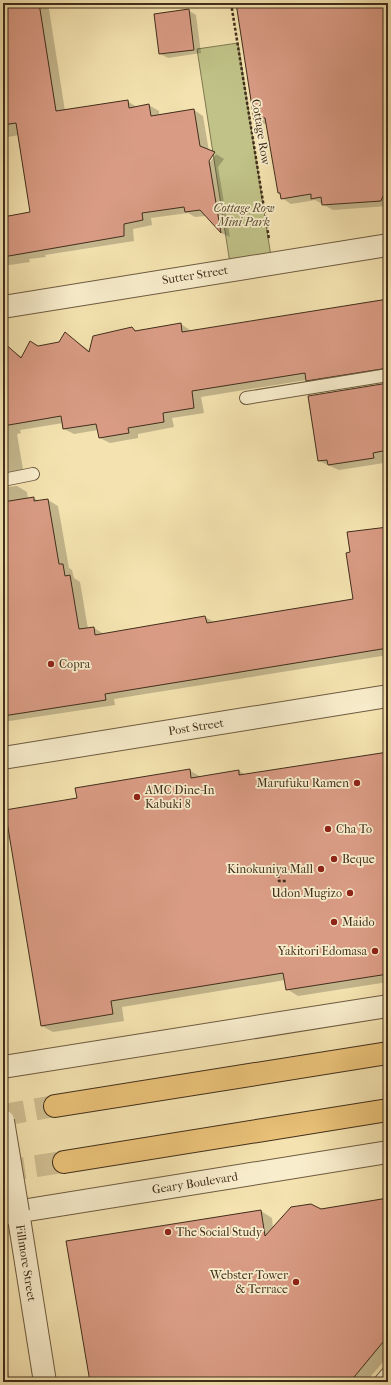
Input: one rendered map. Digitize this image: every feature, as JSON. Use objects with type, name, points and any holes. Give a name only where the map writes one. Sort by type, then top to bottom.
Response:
[{"type":"main road","points":[[55,1106],[388,1053]]},
{"type":"main road","points":[[64,1162],[388,1110]]},
{"type":"street","name":"Sutter Street","points":[[3,306],[388,245]]},
{"type":"street","name":"Post Street","points":[[3,758],[388,696]]},
{"type":"street","points":[[3,1067],[388,1006]]},
{"type":"street","name":"Fillmore Street","points":[[3,1121],[10,1213],[45,1382]]},
{"type":"street","name":"Geary Boulevard","points":[[10,1213],[388,1152]]},
{"type":"street","points":[[383,1382],[388,1376]]},
{"type":"lane","points":[[246,398],[388,375]]},
{"type":"lane","points":[[3,480],[33,474]]},
{"type":"path","name":"Cottage Row","points":[[231,3],[272,263]]},
{"type":"path","points":[[276,865],[279,882],[286,881]]},
{"type":"green space","name":"Cottage Row Mini Park","points":[[238,43],[272,263],[231,270],[197,49]]},
{"type":"building","points":[[3,3],[39,3],[56,111],[128,100],[129,108],[149,104],[151,116],[194,109],[200,146],[215,152],[209,161],[221,233],[200,210],[185,212],[184,207],[142,213],[143,220],[124,224],[124,236],[3,257],[3,217],[30,212],[16,123],[3,125]]},
{"type":"building","points":[[236,3],[388,3],[388,195],[383,196],[381,201],[322,205],[321,197],[311,199],[311,194],[281,199],[280,193],[278,193],[265,118],[254,120]]},
{"type":"building","points":[[189,9],[194,50],[159,54],[154,14]]},
{"type":"building","points":[[388,299],[388,368],[306,381],[305,373],[192,391],[194,408],[163,413],[164,422],[128,428],[129,433],[99,438],[96,424],[63,429],[61,416],[3,426],[3,342],[21,358],[30,341],[38,346],[59,342],[65,332],[89,352],[93,336],[132,327],[135,331],[181,323],[182,332]]},
{"type":"building","points":[[388,383],[388,450],[373,453],[374,458],[328,465],[327,460],[318,461],[308,396]]},
{"type":"building","points":[[34,497],[34,501],[48,499],[59,564],[63,564],[65,576],[70,575],[79,629],[94,627],[95,635],[205,616],[207,623],[353,599],[346,553],[350,552],[347,532],[388,527],[388,648],[105,694],[106,700],[3,716],[3,502]]},
{"type":"building","points":[[388,752],[388,974],[286,990],[283,973],[111,1001],[113,1014],[41,1026],[5,810],[77,798],[75,788],[190,769],[191,778],[239,770],[239,775]]},
{"type":"building","name":"Webster Tower & Terrace","points":[[388,1198],[388,1336],[350,1382],[90,1382],[66,1241],[261,1210],[265,1236],[291,1207],[311,1204],[321,1209]]},
{"type":"tunnel","points":[[3,1115],[55,1106]]},
{"type":"tunnel","points":[[3,1171],[64,1162]]},
{"type":"place","name":"Copra","points":[[51,664]]},
{"type":"place","name":"Marufuku Ramen","points":[[357,783]]},
{"type":"place","name":"AMC Dine-In Kabuki 8","points":[[137,797]]},
{"type":"place","name":"Cha To","points":[[328,829]]},
{"type":"place","name":"Beque","points":[[334,859]]},
{"type":"place","name":"Kinokuniya Mall","points":[[321,869]]},
{"type":"place","name":"Udon Mugizo","points":[[350,893]]},
{"type":"place","name":"Maido","points":[[334,922]]},
{"type":"place","name":"Yakitori Edomasa","points":[[375,951]]},
{"type":"place","name":"The Social Study","points":[[168,1232]]},
{"type":"place","name":"Webster Tower & Terrace","points":[[296,1282]]}]
